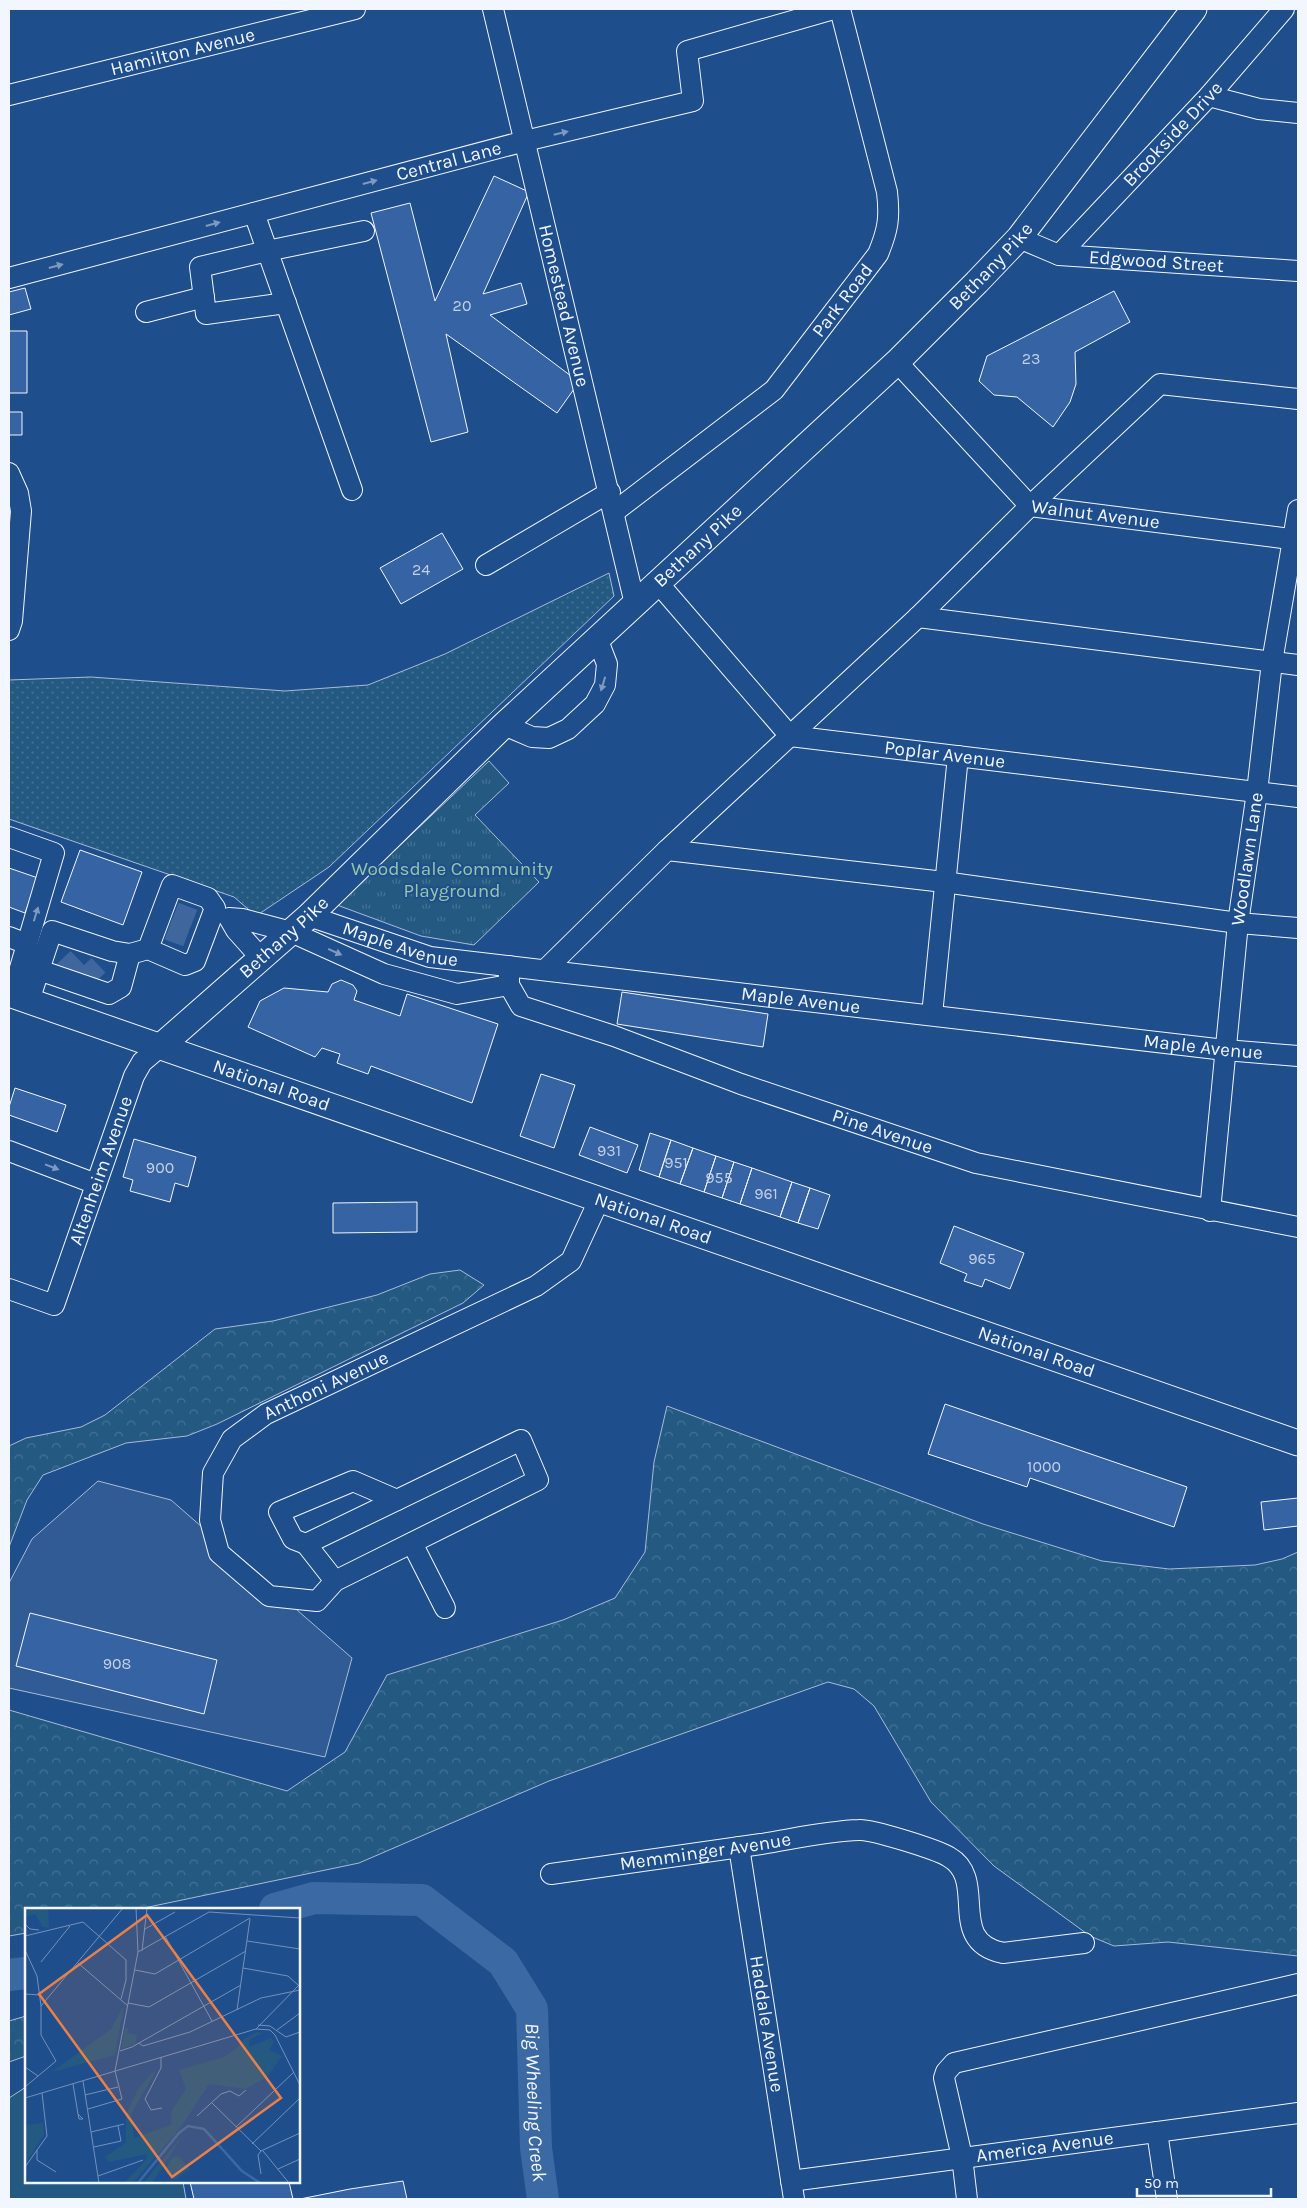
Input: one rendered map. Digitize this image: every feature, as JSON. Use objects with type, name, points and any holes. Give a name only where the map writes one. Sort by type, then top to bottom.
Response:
[{"type":"main road","name":"Bethany Pike","points":[[161,1046],[309,916],[504,725],[897,362],[1019,238],[1194,9]]},
{"type":"main road","name":"National Road","points":[[17,996],[1298,1442]]},
{"type":"street","name":"Hamilton Avenue","points":[[9,95],[355,9]]},
{"type":"street","name":"Homestead Avenue","points":[[493,9],[610,492],[635,604]]},
{"type":"street","name":"Central Lane","points":[[9,278],[525,141],[693,102],[687,51],[834,9]]},
{"type":"street","name":"Park Road","points":[[614,512],[774,390],[878,254],[887,233],[890,214],[887,192],[840,9]]},
{"type":"street","name":"Brookside Drive","points":[[1059,255],[1209,96],[1284,9]]},
{"type":"street","points":[[1209,96],[1259,109],[1298,113]]},
{"type":"street","points":[[254,213],[352,490]]},
{"type":"street","points":[[286,303],[206,314],[200,267],[267,250],[364,231]]},
{"type":"street","name":"Edgwood Street","points":[[1019,238],[1059,255],[1298,271]]},
{"type":"street","points":[[146,312],[204,297]]},
{"type":"street","name":"Walnut Avenue","points":[[897,362],[1030,506],[1296,539]]},
{"type":"street","points":[[545,970],[667,850],[918,616],[1030,506],[1160,384],[1298,400]]},
{"type":"street","points":[[9,473],[18,493],[21,511],[12,621],[9,630]]},
{"type":"street","points":[[486,565],[610,492]]},
{"type":"street","name":"Woodlawn Lane","points":[[1210,1211],[1238,923],[1257,792],[1272,662],[1296,539],[1298,510]]},
{"type":"street","points":[[658,583],[790,736]]},
{"type":"street","points":[[918,616],[1298,664]]},
{"type":"street","points":[[504,725],[532,737],[549,738],[568,729],[595,704],[605,685],[607,664],[597,638]]},
{"type":"street","name":"Poplar Avenue","points":[[790,736],[1298,797]]},
{"type":"street","points":[[932,1015],[958,756]]},
{"type":"street","points":[[9,837],[54,853],[18,941],[17,996]]},
{"type":"street","points":[[667,850],[944,882],[1238,923],[1298,928]]},
{"type":"street","points":[[53,972],[52,931],[89,947],[124,953],[185,965],[195,961],[208,925],[208,898],[172,885],[166,919],[124,953],[122,987],[109,994],[82,981],[53,972]]},
{"type":"street","name":"Maple Avenue","points":[[309,916],[430,957],[509,976],[545,970],[1225,1050],[1298,1056]]},
{"type":"street","points":[[208,925],[242,919],[291,932],[384,974],[457,994],[509,976]]},
{"type":"street","points":[[208,925],[236,930],[261,958]]},
{"type":"street","points":[[17,996],[53,972]]},
{"type":"street","name":"Pine Avenue","points":[[509,976],[521,1006],[614,1036],[741,1084],[976,1162],[1210,1211],[1298,1227]]},
{"type":"street","name":"Altenheim Avenue","points":[[9,1290],[54,1305],[134,1076],[142,1062],[161,1046]]},
{"type":"street","points":[[9,1151],[96,1184]]},
{"type":"street","name":"Anthoni Avenue","points":[[335,1581],[316,1601],[269,1596],[219,1553],[210,1520],[213,1473],[232,1439],[266,1414],[536,1286],[571,1261],[600,1198]]},
{"type":"street","points":[[306,1544],[397,1500],[521,1440],[538,1480],[335,1581],[306,1544],[293,1539],[279,1512],[353,1481],[397,1500]]},
{"type":"street","points":[[412,1542],[445,1608]]},
{"type":"street","name":"Memminger Avenue","points":[[551,1874],[861,1830],[935,1850],[951,1857],[963,1868],[972,1931],[978,1942],[990,1950],[1003,1953],[1084,1943]]},
{"type":"street","name":"Haddale Avenue","points":[[739,1847],[792,2190]]},
{"type":"street","points":[[967,2199],[962,2157],[944,2078],[946,2072],[954,2063],[1298,1984]]},
{"type":"street","name":"America Avenue","points":[[792,2190],[962,2157],[1298,2113]]},
{"type":"street","points":[[1157,2132],[1167,2199]]},
{"type":"green space","points":[[609,573],[614,596],[329,867],[256,916],[234,897],[9,819],[9,680],[91,677],[285,691],[368,685],[445,654]]},
{"type":"green space","name":"Woodsdale Community Playground","points":[[489,761],[509,783],[475,815],[539,882],[474,945],[421,936],[337,905]]},
{"type":"green space","points":[[460,1270],[484,1285],[463,1303],[217,1424],[187,1436],[126,1443],[43,1475],[27,1500],[9,1547],[9,1446],[26,1438],[81,1427],[105,1415],[215,1329],[273,1321],[377,1295],[430,1274]]},
{"type":"green space","points":[[667,1406],[983,1524],[1102,1561],[1169,1569],[1255,1565],[1282,1559],[1298,1552],[1298,1956],[1168,1942],[1114,1946],[1090,1936],[994,1866],[931,1802],[874,1706],[854,1689],[828,1682],[549,1781],[359,1863],[144,1908],[25,1908],[25,1933],[9,1936],[9,1710],[287,1791],[345,1752],[387,1675],[563,1620],[615,1598],[645,1552],[654,1462]]},
{"type":"green space","points":[[25,2016],[25,2056],[9,2062],[9,2021]]},
{"type":"green space","points":[[25,2088],[25,2183],[183,2183],[186,2199],[9,2199],[9,2098]]},
{"type":"shaded area","points":[[98,1481],[171,1500],[352,1658],[325,1757],[9,1688],[9,1583],[32,1539]]},
{"type":"building","points":[[494,176],[529,192],[483,294],[521,283],[527,304],[490,315],[579,382],[557,413],[446,334],[468,432],[431,442],[371,213],[410,203],[435,301]]},
{"type":"building","points":[[25,288],[31,309],[9,315],[9,292]]},
{"type":"building","points":[[1114,291],[1130,322],[1075,352],[1076,384],[1070,402],[1053,427],[1017,397],[994,395],[979,381],[987,356]]},
{"type":"building","points":[[9,331],[27,331],[27,393],[9,393]]},
{"type":"building","points":[[9,412],[22,412],[22,435],[9,435]]},
{"type":"building","points":[[442,533],[463,569],[401,604],[380,568]]},
{"type":"building","points":[[80,850],[142,872],[123,925],[61,902]]},
{"type":"building","points":[[9,868],[38,878],[25,913],[9,907]]},
{"type":"building","points":[[341,980],[353,985],[357,991],[354,1000],[400,1016],[407,994],[498,1024],[472,1103],[371,1066],[368,1074],[337,1063],[340,1054],[322,1048],[315,1057],[248,1027],[260,1001],[284,988],[328,992],[332,984]]},
{"type":"building","points":[[622,992],[768,1014],[763,1047],[617,1024]]},
{"type":"building","points":[[541,1074],[575,1085],[554,1148],[520,1136]]},
{"type":"building","points":[[15,1088],[66,1105],[57,1132],[9,1115],[9,1107]]},
{"type":"building","points":[[590,1127],[638,1145],[627,1173],[579,1155]]},
{"type":"building","points":[[650,1133],[671,1140],[659,1177],[639,1170]]},
{"type":"building","points":[[134,1139],[196,1157],[188,1187],[175,1183],[170,1202],[130,1191],[133,1180],[123,1177]]},
{"type":"building","points":[[671,1140],[693,1148],[680,1184],[659,1177]]},
{"type":"building","points":[[693,1148],[716,1156],[704,1192],[680,1184]]},
{"type":"building","points":[[716,1156],[734,1162],[722,1198],[704,1192]]},
{"type":"building","points":[[734,1162],[752,1168],[740,1204],[722,1198]]},
{"type":"building","points":[[752,1168],[792,1182],[780,1217],[740,1204]]},
{"type":"building","points":[[792,1182],[810,1188],[798,1223],[780,1217]]},
{"type":"building","points":[[810,1188],[830,1195],[818,1229],[798,1223]]},
{"type":"building","points":[[417,1202],[417,1232],[333,1233],[333,1203]]},
{"type":"building","points":[[954,1226],[1024,1253],[1010,1289],[985,1279],[982,1287],[964,1281],[967,1274],[940,1263]]},
{"type":"building","points":[[945,1404],[1187,1487],[1174,1527],[1030,1478],[1027,1487],[928,1454]]},
{"type":"building","points":[[1298,1498],[1298,1526],[1264,1530],[1261,1502]]},
{"type":"building","points":[[30,1613],[217,1660],[204,1714],[16,1666]]},
{"type":"building","points":[[403,2181],[407,2199],[300,2199],[350,2189]]},
{"type":"building","points":[[190,2183],[289,2183],[293,2199],[194,2199]]},
{"type":"waterway","name":"Big Wheeling Creek","points":[[279,1908],[314,1898],[422,1900],[503,1962],[532,2009],[536,2148],[543,2199]]},
{"type":"waterway","name":"Big Wheeling Creek","points":[[9,1975],[25,1973]]},
{"type":"tunnel","points":[[175,912],[198,921]]},
{"type":"tunnel","points":[[168,930],[193,939]]},
{"type":"tunnel","points":[[63,972],[85,951]]},
{"type":"tunnel","points":[[84,979],[106,958]]}]
